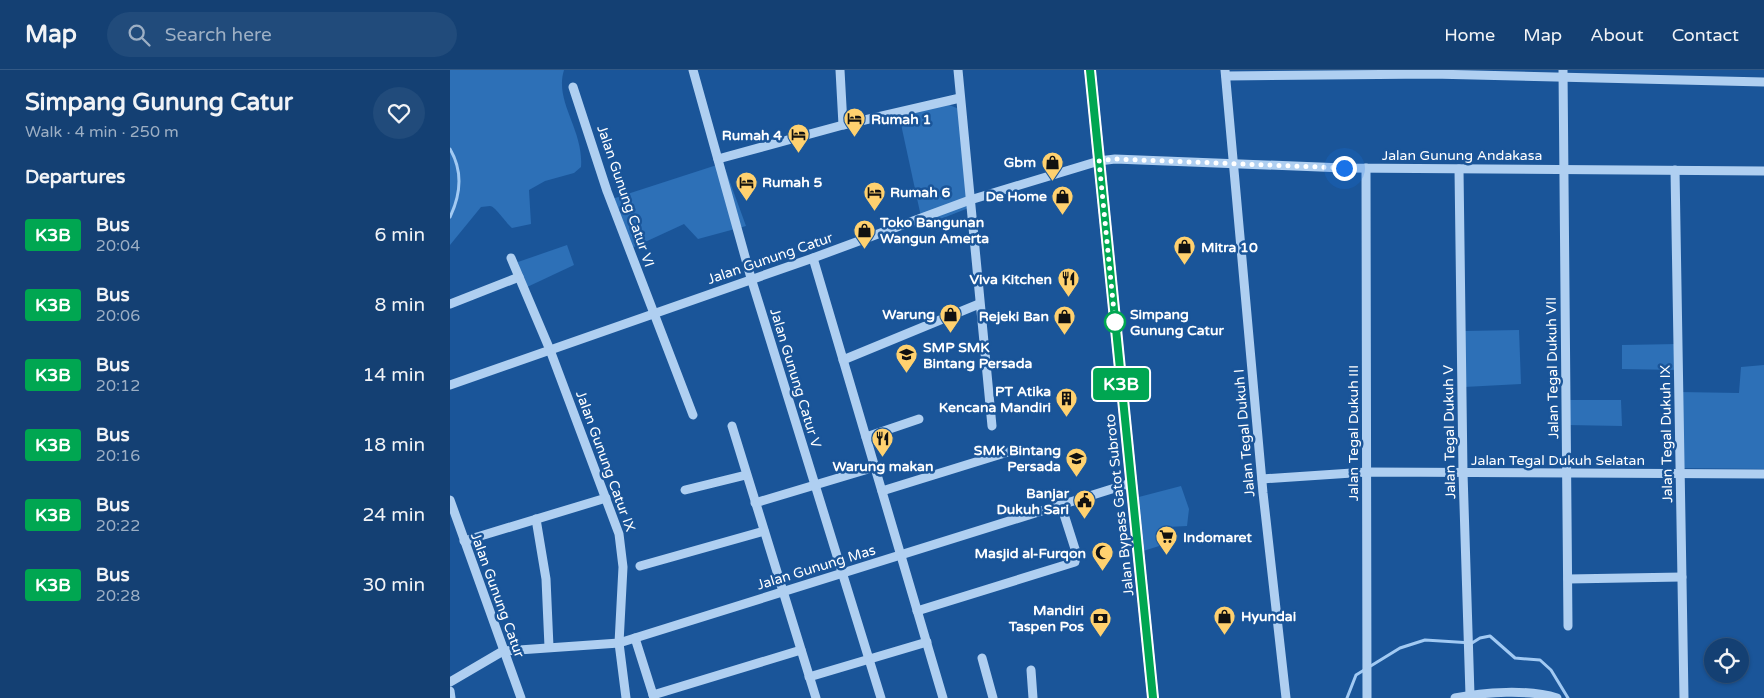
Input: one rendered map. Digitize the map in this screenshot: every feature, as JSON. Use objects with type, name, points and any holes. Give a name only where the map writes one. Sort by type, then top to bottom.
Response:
[{"type":"main road","name":"Jalan Bypass Gatot Subroto","points":[[1090,70],[1153,698]]},
{"type":"street","name":"Jalan Gunung Catur V","points":[[693,70],[751,278],[881,698]]},
{"type":"street","points":[[840,70],[843,124]]},
{"type":"street","points":[[958,70],[992,426]]},
{"type":"street","points":[[1225,73],[1432,72],[1691,75],[1764,82]]},
{"type":"street","name":"Jalan Tegal Dukuh I","points":[[1225,73],[1262,479],[1286,698]]},
{"type":"street","name":"Jalan Tegal Dukuh VII","points":[[1563,73],[1568,626]]},
{"type":"street","name":"Jalan Gunung Catur VI","points":[[573,87],[607,191],[692,415]]},
{"type":"street","points":[[718,159],[843,124],[960,98]]},
{"type":"street","name":"Jalan Gunung Andakasa","points":[[1099,161],[1115,159],[1366,168],[1764,171]]},
{"type":"street","name":"Jalan Gunung Catur","points":[[450,385],[751,278],[813,258],[970,200],[1099,161]]},
{"type":"street","name":"Jalan Tegal Dukuh III","points":[[1366,168],[1367,698]]},
{"type":"street","name":"Jalan Tegal Dukuh V","points":[[1459,169],[1463,473],[1470,695]]},
{"type":"street","name":"Jalan Tegal Dukuh IX","points":[[1675,170],[1684,698]]},
{"type":"street","name":"Jalan Gunung Catur IX","points":[[511,258],[550,350],[606,498],[623,553],[619,643],[626,698]]},
{"type":"street","points":[[813,258],[943,698]]},
{"type":"street","points":[[450,304],[519,277]]},
{"type":"street","points":[[843,360],[979,304]]},
{"type":"street","points":[[866,437],[919,419]]},
{"type":"street","points":[[732,426],[816,698]]},
{"type":"street","points":[[882,491],[1008,452]]},
{"type":"street","points":[[755,503],[875,467]]},
{"type":"street","name":"Jalan Tegal Dukuh Selatan","points":[[1262,479],[1367,472],[1764,474]]},
{"type":"street","points":[[685,490],[746,474]]},
{"type":"street","name":"Jalan Gunung Mas","points":[[503,651],[619,643],[1131,484]]},
{"type":"street","points":[[464,541],[606,498]]},
{"type":"street","name":"Jalan Gunung Catur","points":[[450,500],[521,698]]},
{"type":"street","points":[[917,611],[1075,562],[1076,552],[1061,505]]},
{"type":"street","points":[[536,519],[546,579],[549,647]]},
{"type":"street","points":[[640,566],[764,531]]},
{"type":"street","points":[[1568,579],[1682,577]]},
{"type":"street","points":[[635,638],[654,696],[801,650]]},
{"type":"street","points":[[809,677],[926,642]]},
{"type":"street","points":[[450,682],[503,651]]},
{"type":"street","points":[[982,658],[993,698]]},
{"type":"street","points":[[1031,670],[1033,698]]},
{"type":"street","points":[[450,691],[451,698]]},
{"type":"street","points":[[1455,698],[1470,695],[1525,693],[1557,698]]},
{"type":"shaded area","points":[[450,70],[564,70],[563,93],[578,141],[581,167],[574,173],[545,181],[529,190],[531,224],[512,228],[492,207],[481,207],[450,245]]},
{"type":"shaded area","points":[[947,104],[959,109],[971,207],[923,226],[899,115]]},
{"type":"shaded area","points":[[723,163],[746,226],[698,239],[684,224],[632,248],[612,199]]},
{"type":"shaded area","points":[[567,245],[574,265],[525,288],[518,262]]},
{"type":"shaded area","points":[[1519,330],[1521,384],[1464,387],[1464,331]]},
{"type":"shaded area","points":[[1678,344],[1679,370],[1622,369],[1622,345]]},
{"type":"shaded area","points":[[1764,365],[1764,469],[1681,468],[1680,392],[1739,393],[1741,367]]},
{"type":"shaded area","points":[[1568,400],[1621,400],[1622,426],[1567,425]]},
{"type":"shaded area","points":[[1181,486],[1189,509],[1187,526],[1168,527],[1172,542],[1140,552],[1135,498]]},
{"type":"waterway","points":[[450,149],[459,174],[458,191],[450,217]]},
{"type":"waterway","points":[[1347,698],[1356,675],[1400,648],[1425,640],[1472,643],[1480,638],[1490,636],[1515,658],[1540,660],[1551,670],[1568,698]]},
{"type":"bus line","name":"K3B","points":[[1090,70],[1153,698]]},
{"type":"place","name":"Rumah 1","points":[[855,138]]},
{"type":"place","name":"Rumah 4","points":[[798,154]]},
{"type":"place","name":"Gbm","points":[[1052,181]]},
{"type":"place","name":"Rumah 5","points":[[746,201]]},
{"type":"place","name":"Rumah 6","points":[[874,211]]},
{"type":"place","name":"De Home","points":[[1063,215]]},
{"type":"place","name":"Toko Bangunan Wangun Amerta","points":[[864,249]]},
{"type":"place","name":"Mitra 10","points":[[1185,266]]},
{"type":"place","name":"Viva Kitchen","points":[[1068,298]]},
{"type":"place","name":"Simpang Gunung Catur","points":[[1115,322]]},
{"type":"place","name":"Warung","points":[[951,333]]},
{"type":"place","name":"Rejeki Ban","points":[[1065,335]]},
{"type":"place","name":"SMP SMK Bintang Persada","points":[[907,374]]},
{"type":"place","name":"PT Atika Kencana Mandiri","points":[[1067,418]]},
{"type":"place","name":"Warung makan","points":[[883,457]]},
{"type":"place","name":"SMK Bintang Persada","points":[[1077,477]]},
{"type":"place","name":"Banjar Dukuh Sari","points":[[1085,520]]},
{"type":"place","name":"Indomaret","points":[[1167,556]]},
{"type":"place","name":"Masjid al-Furqon","points":[[1102,572]]},
{"type":"place","name":"Hyundai","points":[[1225,635]]},
{"type":"place","name":"Mandiri Taspen Pos","points":[[1100,637]]},
{"type":"route","points":[[1115,322],[1099,161],[1115,159],[1344,168]]}]
